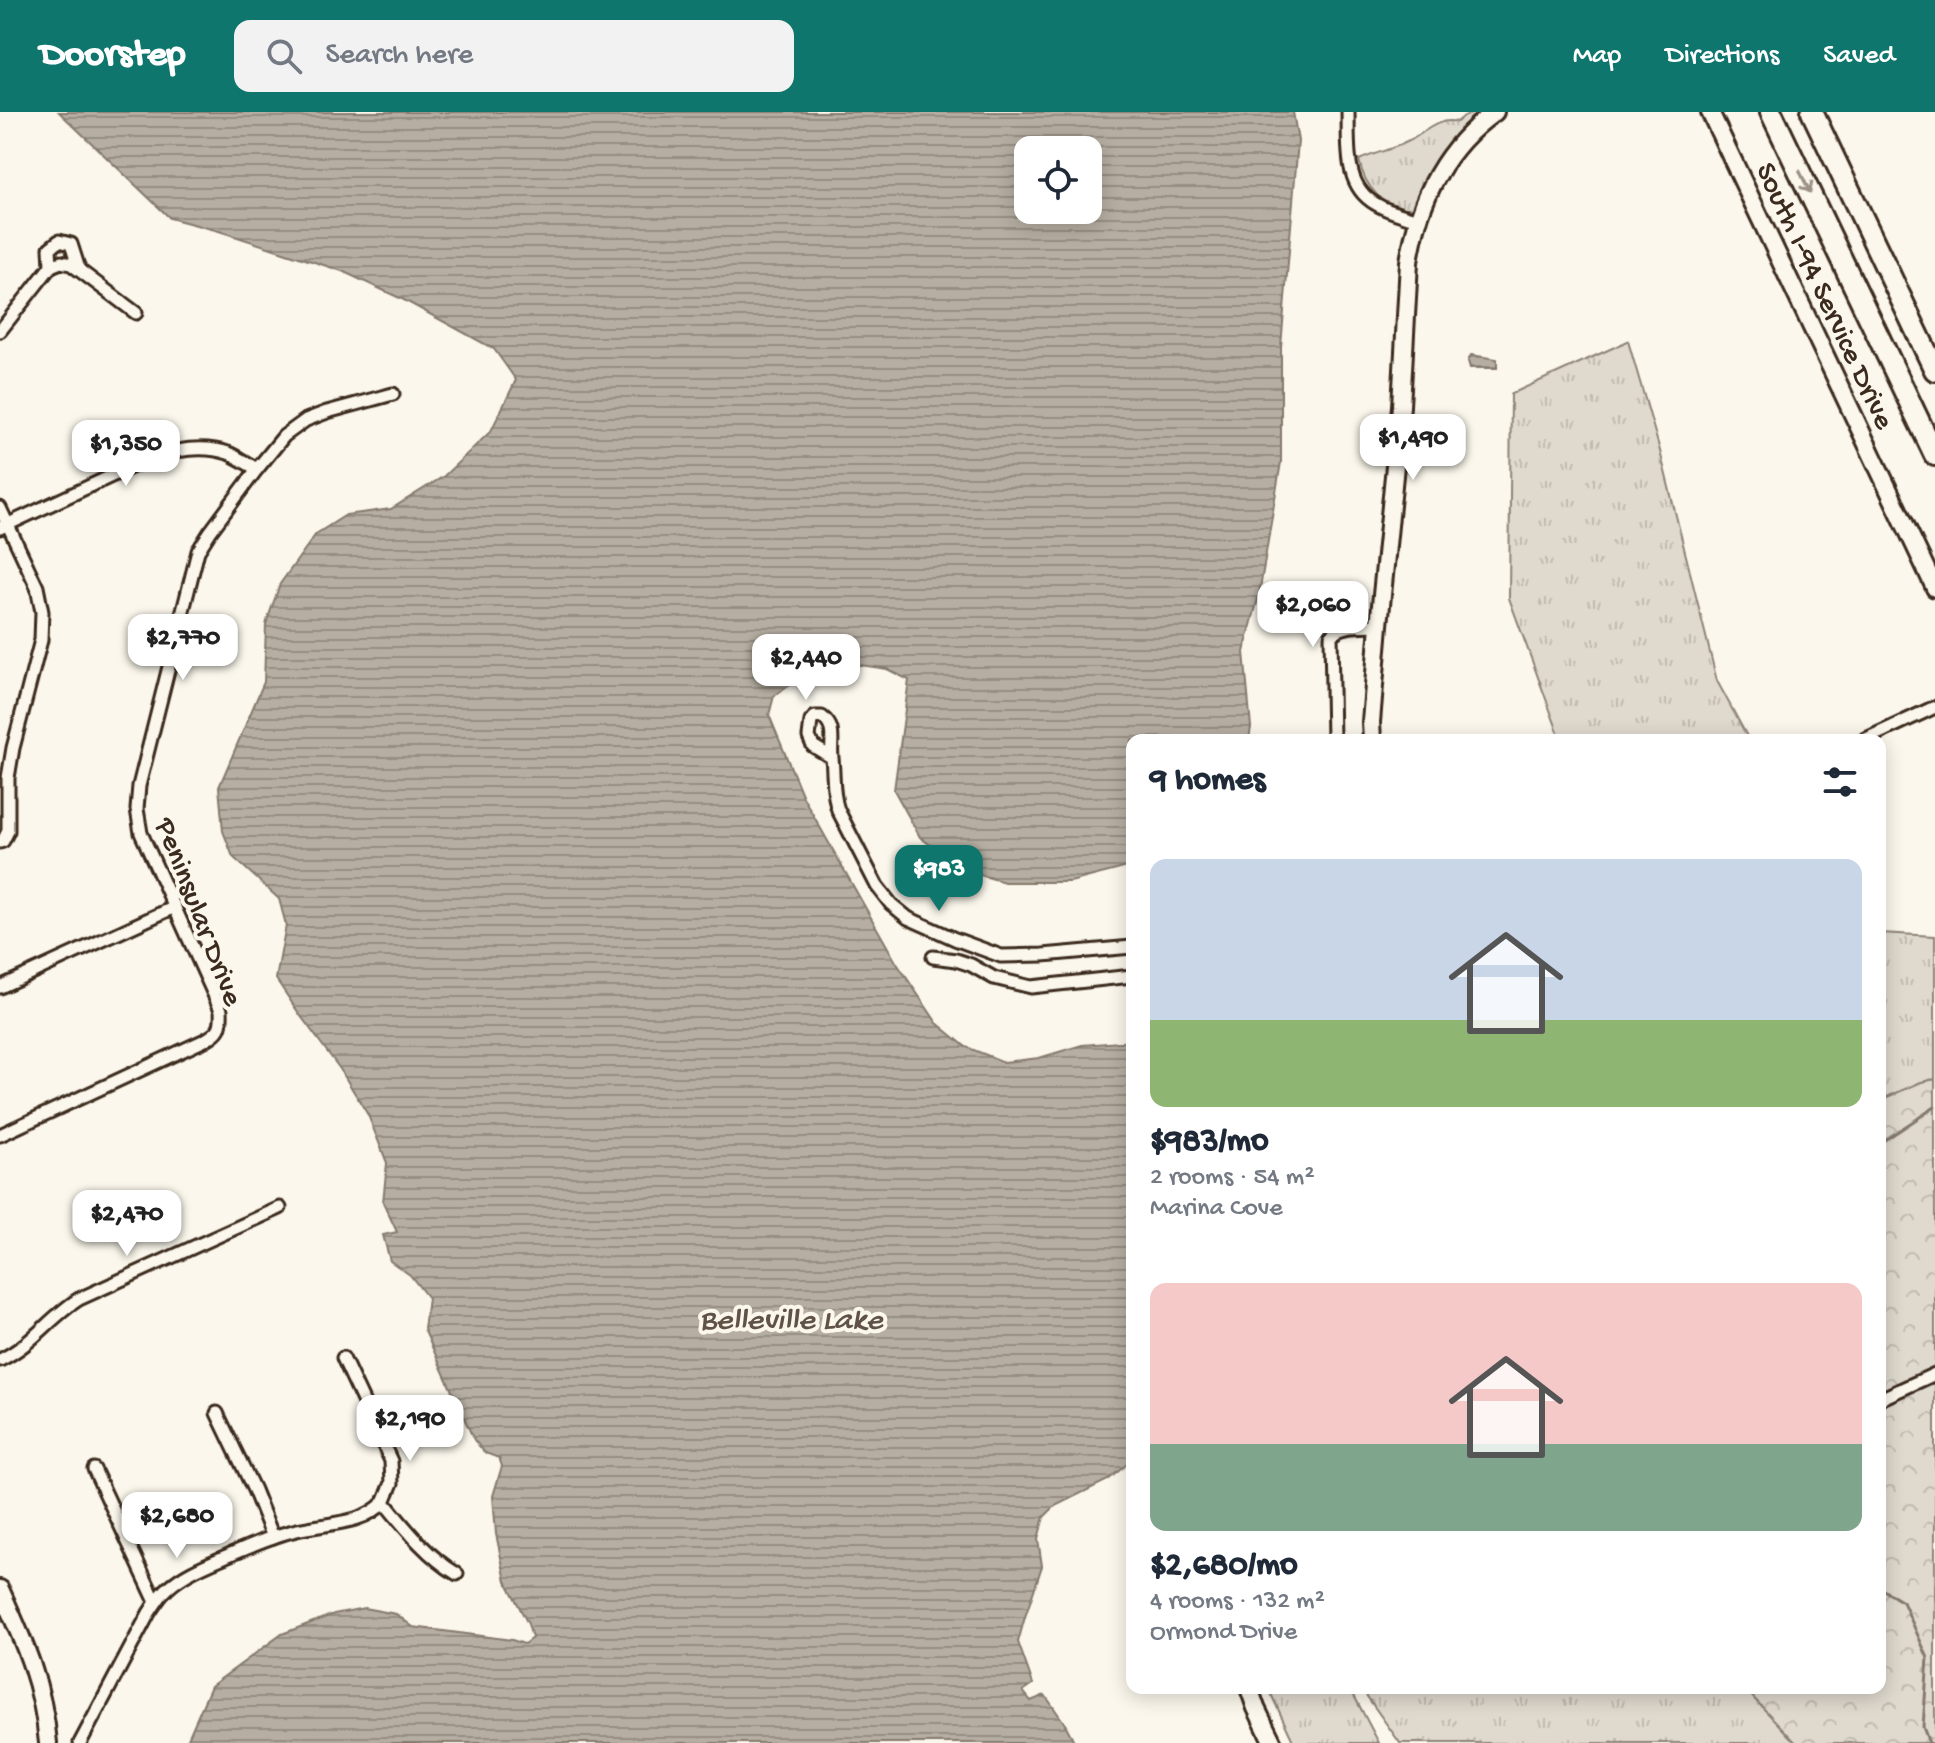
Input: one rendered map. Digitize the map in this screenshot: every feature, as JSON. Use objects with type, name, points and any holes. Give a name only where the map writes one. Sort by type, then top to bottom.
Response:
[{"type":"highway","points":[[1771,112],[1935,455]]},
{"type":"highway","points":[[1812,112],[1935,370]]},
{"type":"highway","points":[[1825,112],[1935,345]]},
{"type":"street","points":[[1348,112],[1351,172],[1359,190],[1375,204],[1418,220]]},
{"type":"street","points":[[1372,734],[1379,625],[1401,406],[1409,262],[1418,220],[1429,189],[1446,160],[1465,138],[1495,112]]},
{"type":"street","name":"South I-94 Service Drive","points":[[1710,112],[1935,588]]},
{"type":"street","points":[[51,266],[50,248],[59,241],[71,244],[80,270]]},
{"type":"street","points":[[0,331],[51,266],[57,263],[66,262],[80,270],[136,313]]},
{"type":"street","name":"Peninsular Drive","points":[[0,1135],[205,1040],[219,1029],[221,1010],[141,833],[137,809],[139,786],[198,551],[284,436],[306,420],[393,394]]},
{"type":"street","points":[[4,526],[173,450],[200,448],[227,453],[257,469]]},
{"type":"street","points":[[0,508],[4,526],[37,587],[42,612],[41,640],[8,778],[8,831],[0,842]]},
{"type":"street","points":[[1333,734],[1332,632],[1340,628],[1379,625]]},
{"type":"street","points":[[1877,734],[1935,707]]},
{"type":"street","points":[[831,757],[838,810],[877,886],[891,904],[908,918],[1001,956],[1126,948]]},
{"type":"street","points":[[0,987],[175,907]]},
{"type":"street","points":[[933,957],[956,960],[994,978],[1031,987],[1126,977]]},
{"type":"street","points":[[0,1360],[27,1344],[62,1310],[79,1299],[280,1208]]},
{"type":"street","points":[[80,1743],[156,1602],[168,1589],[188,1574],[273,1537],[360,1518],[384,1502],[392,1483],[391,1461],[343,1358]]},
{"type":"street","points":[[1886,1396],[1935,1374]]},
{"type":"street","points":[[217,1413],[273,1537]]},
{"type":"street","points":[[94,1469],[156,1602]]},
{"type":"street","points":[[384,1502],[428,1552],[457,1574]]},
{"type":"street","points":[[0,1589],[32,1661],[44,1705],[48,1743]]},
{"type":"street","points":[[1251,1694],[1273,1743]]},
{"type":"green space","points":[[1474,112],[1482,112],[1442,155],[1414,207],[1394,206],[1371,188],[1359,160],[1403,144],[1437,124],[1457,122]]},
{"type":"green space","points":[[1628,341],[1659,447],[1717,681],[1746,734],[1559,734],[1509,598],[1511,394]]},
{"type":"green space","points":[[1886,933],[1935,936],[1935,1079],[1886,1097]]},
{"type":"green space","points":[[1935,1079],[1935,1743],[1796,1743],[1750,1694],[1886,1694],[1886,1097]]},
{"type":"green space","points":[[1271,1694],[1353,1694],[1379,1743],[1294,1743]]},
{"type":"green space","points":[[1365,1694],[1750,1694],[1796,1743],[1400,1743]]},
{"type":"water","name":"Belleville Lake","points":[[59,112],[1293,112],[1298,141],[1281,347],[1281,462],[1259,595],[1244,652],[1250,734],[1126,734],[1126,868],[1070,882],[1004,882],[963,870],[920,837],[894,790],[909,680],[887,669],[827,660],[774,696],[769,715],[803,797],[896,962],[937,1023],[966,1047],[1004,1062],[1039,1058],[1082,1045],[1126,1041],[1126,1465],[1108,1480],[1055,1506],[1044,1517],[1038,1539],[1042,1566],[1018,1642],[1033,1684],[1023,1691],[1031,1701],[1045,1695],[1075,1743],[186,1743],[211,1686],[282,1634],[334,1614],[364,1608],[396,1614],[413,1627],[524,1644],[532,1638],[506,1581],[496,1534],[493,1496],[502,1466],[499,1458],[485,1453],[474,1440],[424,1329],[428,1298],[410,1275],[390,1261],[383,1235],[397,1232],[383,1202],[387,1163],[368,1115],[340,1069],[276,979],[286,925],[279,899],[233,857],[223,831],[219,787],[264,682],[266,624],[280,584],[316,534],[346,515],[391,509],[444,476],[491,431],[516,380],[494,349],[404,300],[342,271],[170,218]]},
{"type":"water","points":[[1471,355],[1497,359],[1497,368],[1470,368],[1468,361]]},
{"type":"waterway","points":[[1886,1139],[1935,1107]]},
{"type":"waterway","points":[[1886,1592],[1903,1602],[1928,1658],[1923,1727],[1929,1743]]}]
